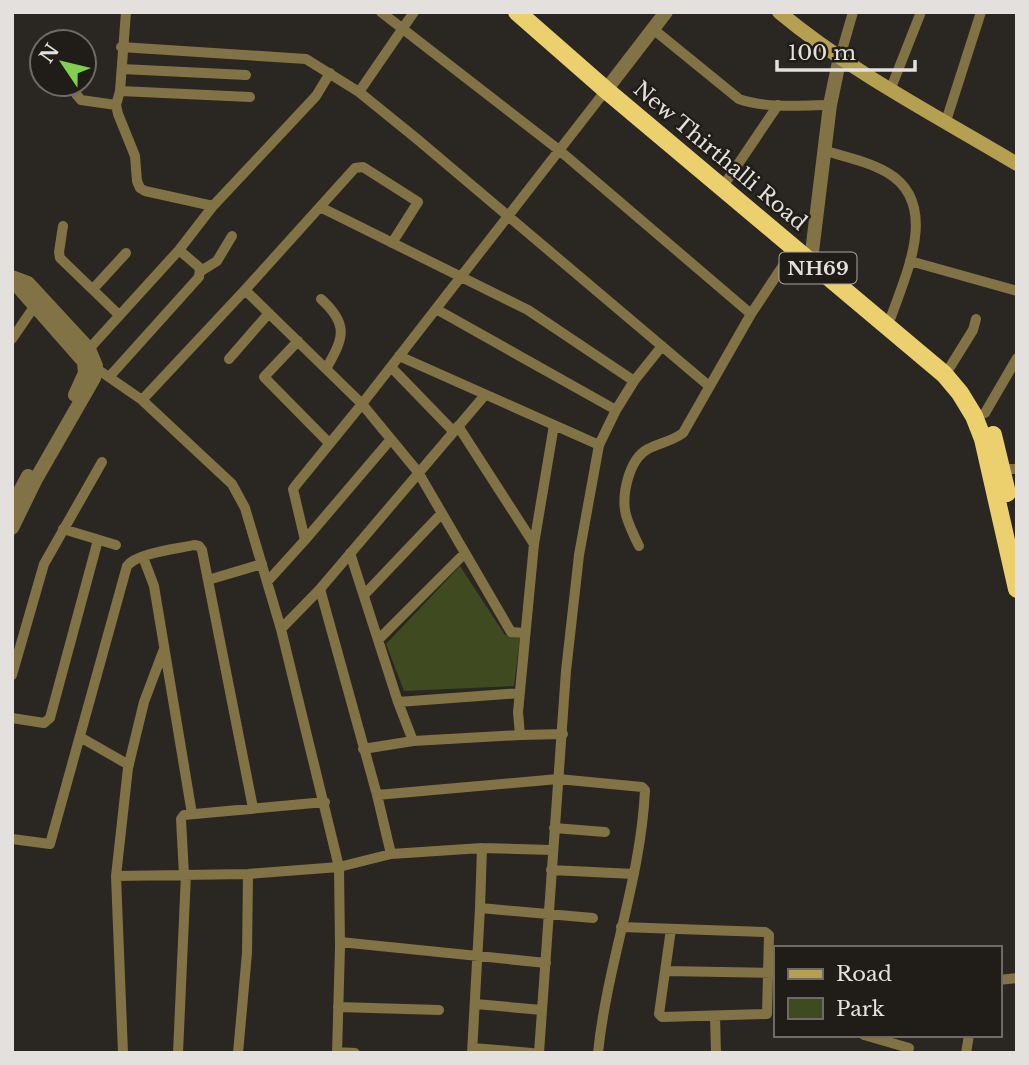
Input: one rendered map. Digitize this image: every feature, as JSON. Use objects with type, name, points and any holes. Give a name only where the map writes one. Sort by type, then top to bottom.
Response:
[{"type":"highway","name":"New Thirthalli Road","points":[[517,12],[803,250],[944,374],[960,393],[1005,476],[1017,589]]},
{"type":"highway","name":"NH69","points":[[532,12],[609,86],[728,179],[803,250],[891,317],[950,367],[985,414],[1005,476],[1017,537]]},
{"type":"main road","points":[[788,15],[840,57],[1017,164]]},
{"type":"street","points":[[126,12],[117,105],[135,156],[137,181],[145,191],[213,206]]},
{"type":"street","points":[[381,12],[559,150],[751,314]]},
{"type":"street","points":[[359,92],[414,12]]},
{"type":"street","points":[[305,540],[293,489],[666,12]]},
{"type":"street","points":[[639,546],[625,513],[628,482],[634,464],[647,449],[671,442],[683,433],[751,314],[803,250],[826,151],[830,105],[840,57],[853,12]]},
{"type":"street","points":[[891,88],[921,12]]},
{"type":"street","points":[[946,121],[981,12]]},
{"type":"street","points":[[653,29],[739,99],[778,105],[830,105]]},
{"type":"street","points":[[121,47],[306,59],[359,92],[709,386]]},
{"type":"street","points":[[121,69],[246,75]]},
{"type":"street","points":[[12,506],[80,386],[90,359],[120,315],[179,250],[213,206],[316,96],[330,73]]},
{"type":"street","points":[[120,91],[250,97]]},
{"type":"street","points":[[79,98],[117,105]]},
{"type":"street","points":[[728,179],[778,105]]},
{"type":"street","points":[[826,151],[888,173],[901,184],[912,201],[917,217],[910,261],[891,317]]},
{"type":"street","points":[[142,400],[246,290],[355,168],[363,167],[418,202],[392,243]]},
{"type":"street","points":[[320,207],[528,310],[634,381]]},
{"type":"street","points":[[63,226],[58,252],[60,258],[120,315]]},
{"type":"street","points":[[110,376],[199,277],[201,271],[217,261],[232,236]]},
{"type":"street","points":[[179,250],[201,271]]},
{"type":"street","points":[[93,289],[126,253]]},
{"type":"street","points":[[910,261],[1017,291]]},
{"type":"street","points":[[12,279],[39,300],[90,359],[142,400],[232,484],[245,508],[281,629],[339,867],[337,1052],[355,1053]]},
{"type":"street","points":[[246,290],[362,404],[418,472],[511,632],[525,633]]},
{"type":"street","points":[[321,299],[336,312],[341,324],[339,346],[326,369]]},
{"type":"street","points":[[12,339],[39,300]]},
{"type":"street","points":[[436,309],[616,410]]},
{"type":"street","points":[[229,359],[269,313]]},
{"type":"street","points":[[950,367],[973,330],[976,319]]},
{"type":"street","points":[[298,341],[264,377],[329,443]]},
{"type":"street","points":[[539,1053],[566,671],[579,555],[599,445],[634,381],[662,346]]},
{"type":"street","points":[[399,356],[599,445]]},
{"type":"street","points":[[985,414],[1017,358]]},
{"type":"street","points":[[12,528],[94,378],[90,359]]},
{"type":"street","points":[[391,367],[456,429],[534,544]]},
{"type":"street","points":[[281,629],[320,589],[485,395]]},
{"type":"street","points":[[520,736],[520,693],[534,544],[554,425]]},
{"type":"street","points":[[267,582],[391,439]]},
{"type":"street","points":[[12,675],[42,569],[102,462]]},
{"type":"street","points":[[364,595],[442,513]]},
{"type":"street","points":[[64,529],[116,545]]},
{"type":"street","points":[[12,718],[44,723],[50,718],[98,540]]},
{"type":"street","points":[[12,839],[50,844],[127,566],[131,561],[143,557],[194,545],[202,550],[253,808]]},
{"type":"street","points":[[378,640],[465,552]]},
{"type":"street","points":[[351,553],[413,741]]},
{"type":"street","points":[[143,557],[154,586],[192,814]]},
{"type":"street","points":[[208,580],[262,564]]},
{"type":"street","points":[[320,589],[391,855]]},
{"type":"street","points":[[123,1053],[116,876],[128,765],[144,702],[164,649]]},
{"type":"street","points":[[398,702],[520,693]]},
{"type":"street","points":[[363,749],[413,741],[563,734]]},
{"type":"street","points":[[80,737],[128,765]]},
{"type":"street","points":[[377,795],[558,779],[642,787],[645,790],[643,831],[604,1003],[598,1053]]},
{"type":"street","points":[[178,1053],[185,874],[181,819],[184,815],[192,814],[325,802]]},
{"type":"street","points":[[554,828],[605,832]]},
{"type":"street","points":[[116,876],[248,874],[339,867],[391,855],[482,848],[552,850]]},
{"type":"street","points":[[482,848],[472,1051],[532,1053]]},
{"type":"street","points":[[551,870],[634,874]]},
{"type":"street","points":[[238,1053],[247,953],[248,874]]},
{"type":"street","points":[[480,908],[593,918]]},
{"type":"street","points":[[621,927],[765,932],[769,935],[772,1012],[764,1015],[662,1017],[659,1014],[671,929]]},
{"type":"street","points":[[340,943],[546,963]]},
{"type":"street","points":[[664,971],[772,973]]},
{"type":"street","points":[[476,1004],[542,1010]]},
{"type":"street","points":[[338,1007],[439,1010]]},
{"type":"street","points":[[715,1016],[716,1053]]},
{"type":"street","points":[[870,1037],[909,1050]]},
{"type":"green space","points":[[460,566],[505,635],[520,638],[514,686],[404,691],[386,644]]}]
